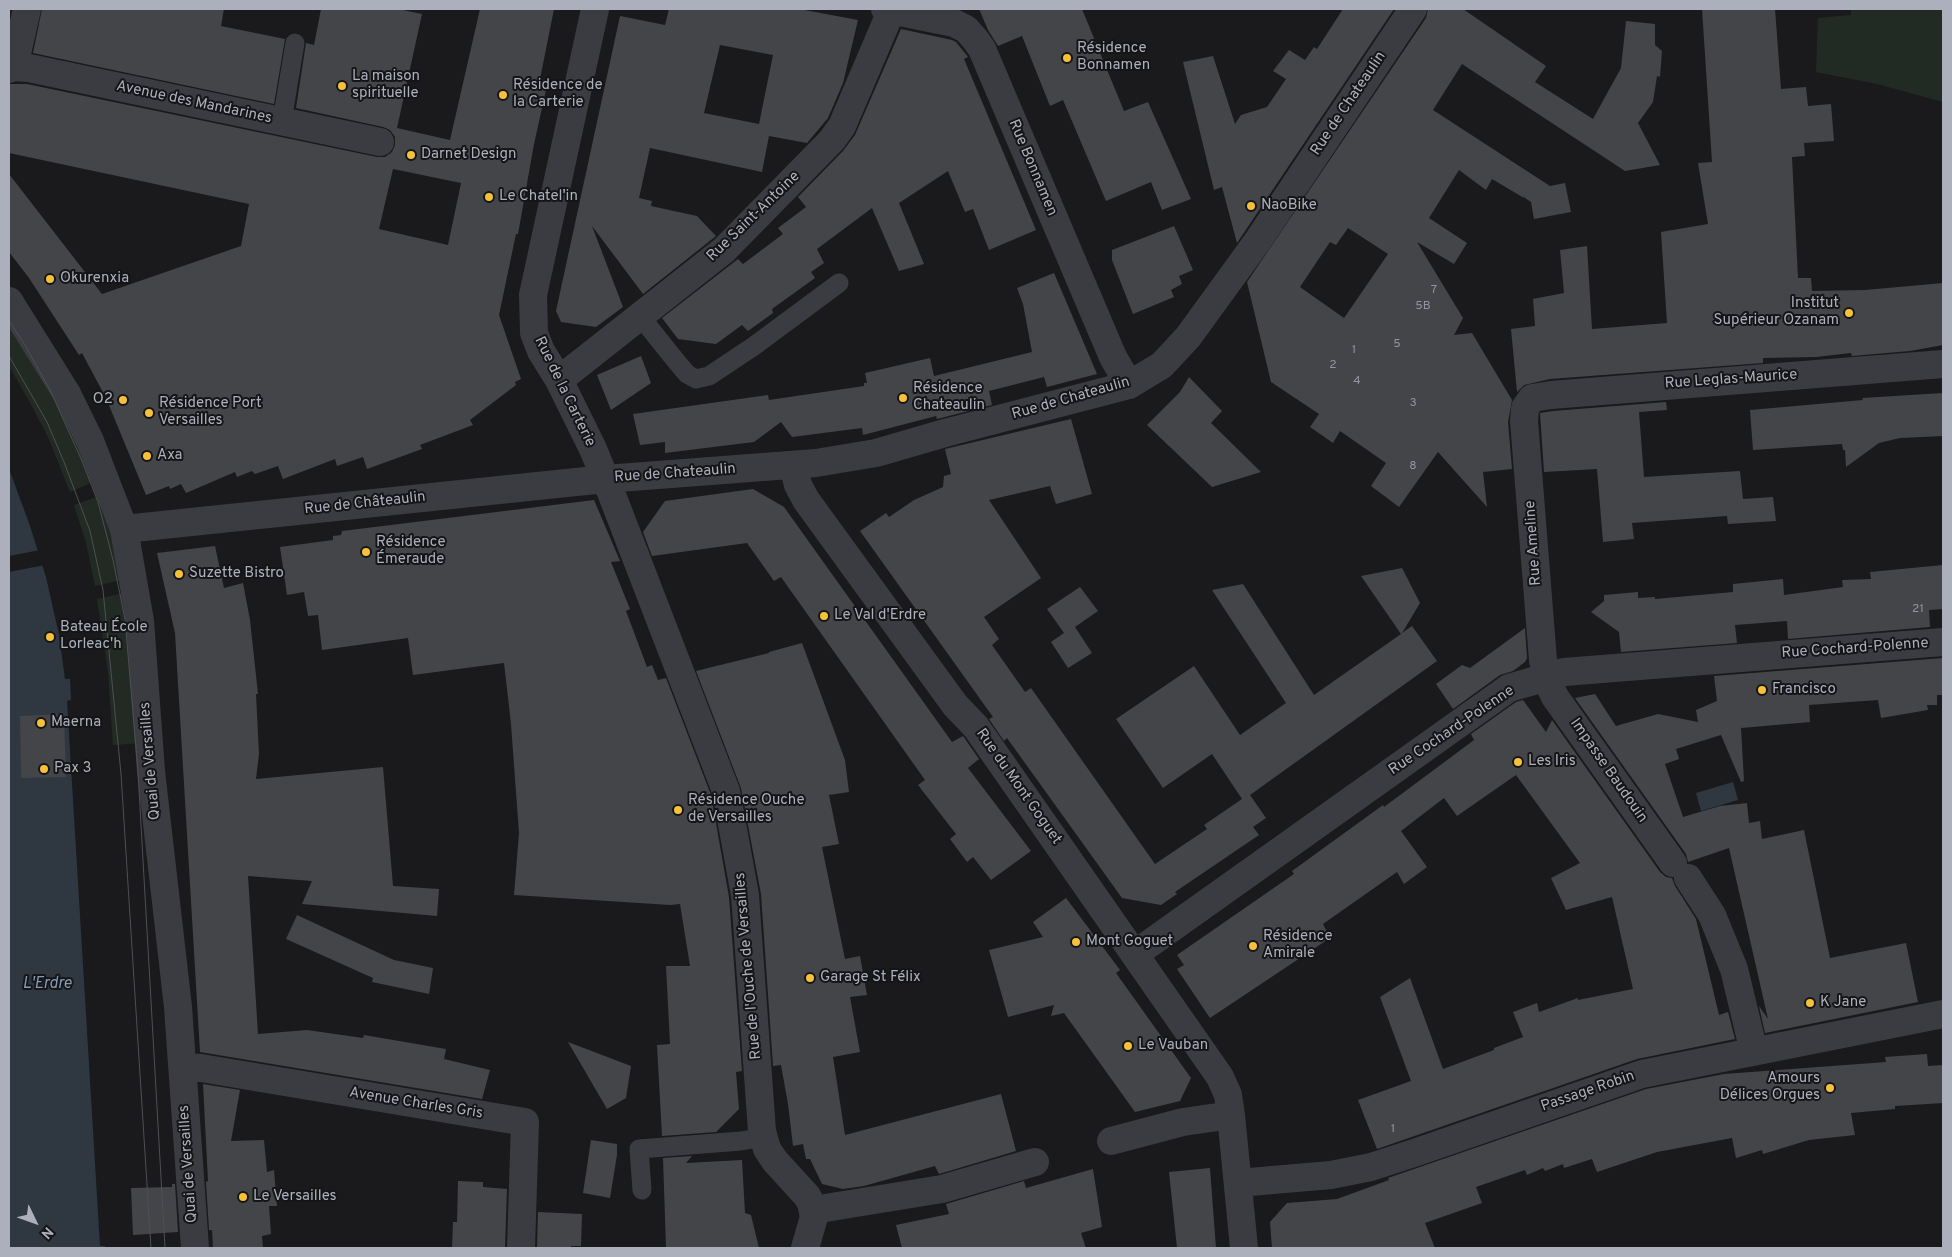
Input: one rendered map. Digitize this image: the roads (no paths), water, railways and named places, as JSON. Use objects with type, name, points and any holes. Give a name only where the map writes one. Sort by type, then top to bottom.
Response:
[{"type":"street","points":[[11,68],[27,9]]},
{"type":"street","name":"Rue de la Carterie","points":[[595,9],[533,295],[534,333],[541,350],[559,380],[605,479]]},
{"type":"street","name":"Rue Saint-Antoine","points":[[559,380],[724,250],[832,140],[842,126],[889,9]]},
{"type":"street","name":"Rue Bonnamen","points":[[889,9],[961,26],[978,44],[1113,357],[1129,385]]},
{"type":"street","name":"Rue de Chateaulin","points":[[605,479],[816,463],[876,453],[1129,385],[1162,365],[1188,337],[1257,242],[1413,9]]},
{"type":"street","name":"Avenue des Mandarines","points":[[11,68],[29,68],[380,142]]},
{"type":"street","name":"Quai de Versailles","points":[[9,301],[67,394],[90,441],[124,529],[140,621],[151,770],[178,1007],[195,1248]]},
{"type":"street","name":"Rue Leglas-Maurice","points":[[1525,408],[1532,398],[1551,394],[1943,364]]},
{"type":"street","name":"Rue Ameline","points":[[1525,408],[1524,421],[1546,678]]},
{"type":"street","name":"Rue du Mont Goguet","points":[[794,465],[798,485],[806,500],[954,705],[976,727],[1220,1077],[1228,1095],[1231,1116],[1244,1248]]},
{"type":"street","name":"Rue de Châteaulin","points":[[124,529],[605,479]]},
{"type":"street","name":"Rue de l'Ouche de Versailles","points":[[605,479],[730,806],[745,895],[764,1137],[775,1161],[807,1196],[813,1210]]},
{"type":"street","name":"Rue Cochard-Polenne","points":[[1135,954],[1509,688],[1564,672],[1943,642]]},
{"type":"street","name":"Impasse Baudouin","points":[[1546,678],[1556,697],[1712,915],[1734,969],[1754,1052]]},
{"type":"street","name":"Passage Robin","points":[[1238,1183],[1331,1176],[1417,1152],[1624,1079],[1943,1014]]},
{"type":"street","name":"Avenue Charles Gris","points":[[183,1068],[211,1069],[525,1122],[521,1248]]},
{"type":"street","points":[[1111,1141],[1183,1122],[1231,1116]]},
{"type":"street","points":[[805,1248],[813,1224],[813,1210],[942,1190],[1035,1162]]},
{"type":"lane","points":[[282,121],[295,42]]},
{"type":"lane","points":[[640,316],[687,374],[696,379],[710,376],[839,283]]},
{"type":"lane","points":[[642,1190],[639,1149],[741,1141],[764,1137]]},
{"type":"water","name":"L'Erdre","points":[[9,469],[46,577],[59,635],[65,679],[70,679],[71,700],[67,701],[100,1246],[105,1246],[105,1248],[9,1248]]},
{"type":"water","points":[[1733,782],[1738,800],[1701,811],[1696,793]]},
{"type":"tram line","points":[[9,321],[25,345],[51,392],[98,502],[113,560],[125,619],[138,772],[165,1248]]},
{"type":"tram line","points":[[9,356],[47,422],[64,462],[90,531],[103,590],[121,774],[151,1248]]},
{"type":"place","name":"Résidence Bonnamen","points":[[1067,58]]},
{"type":"place","name":"La maison spirituelle","points":[[342,86]]},
{"type":"place","name":"Résidence de la Carterie","points":[[503,95]]},
{"type":"place","name":"Darnet Design","points":[[411,155]]},
{"type":"place","name":"Le Chatel'in","points":[[489,197]]},
{"type":"place","name":"NaoBike","points":[[1251,206]]},
{"type":"place","name":"Okurenxia","points":[[50,279]]},
{"type":"place","name":"Institut Supérieur Ozanam","points":[[1849,313]]},
{"type":"place","name":"Résidence Chateaulin","points":[[903,398]]},
{"type":"place","name":"O2","points":[[123,400]]},
{"type":"place","name":"Résidence Port Versailles","points":[[149,413]]},
{"type":"place","name":"Axa","points":[[147,456]]},
{"type":"place","name":"Résidence Émeraude","points":[[366,552]]},
{"type":"place","name":"Suzette Bistro","points":[[179,574]]},
{"type":"place","name":"Le Val d'Erdre","points":[[824,616]]},
{"type":"place","name":"Bateau École Lorleac'h","points":[[50,637]]},
{"type":"place","name":"Francisco","points":[[1762,690]]},
{"type":"place","name":"Maerna","points":[[41,723]]},
{"type":"place","name":"Les Iris","points":[[1518,762]]},
{"type":"place","name":"Pax 3","points":[[44,769]]},
{"type":"place","name":"Résidence Ouche de Versailles","points":[[678,810]]},
{"type":"place","name":"Mont Goguet","points":[[1076,942]]},
{"type":"place","name":"Résidence Amirale","points":[[1253,946]]},
{"type":"place","name":"Garage St Félix","points":[[810,978]]},
{"type":"place","name":"K Jane","points":[[1810,1003]]},
{"type":"place","name":"Le Vauban","points":[[1128,1046]]},
{"type":"place","name":"Amours Délices Orgues","points":[[1830,1088]]},
{"type":"place","name":"Le Versailles","points":[[243,1197]]}]
